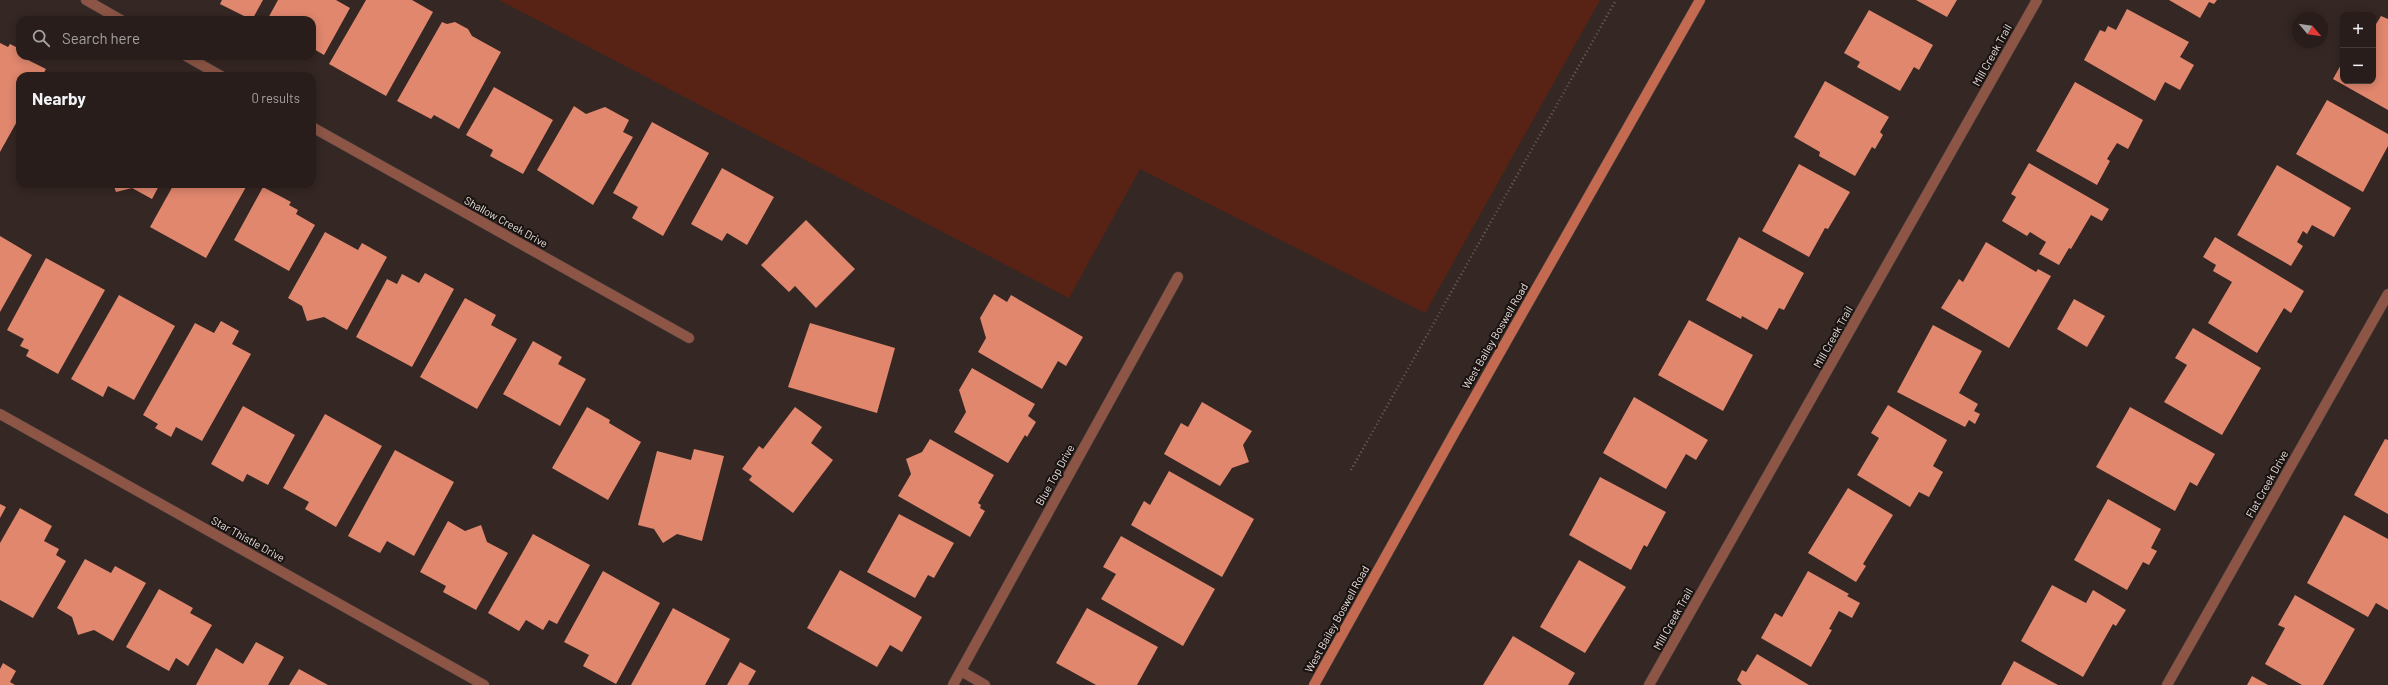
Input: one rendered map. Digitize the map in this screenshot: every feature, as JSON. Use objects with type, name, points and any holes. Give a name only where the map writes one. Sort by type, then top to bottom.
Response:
[{"type":"main road","name":"West Bailey Boswell Road","points":[[1314,685],[1456,430],[1700,0]]},
{"type":"street","points":[[86,0],[114,16]]},
{"type":"street","name":"Mill Creek Trail","points":[[1649,685],[2037,0]]},
{"type":"street","points":[[193,60],[214,72]]},
{"type":"street","name":"Shallow Creek Drive","points":[[316,129],[689,338]]},
{"type":"street","name":"Blue Top Drive","points":[[953,685],[1178,277]]},
{"type":"street","name":"Flat Creek Drive","points":[[2168,685],[2388,294]]},
{"type":"street","name":"Star Thistle Drive","points":[[0,414],[484,685]]},
{"type":"street","points":[[961,671],[985,685]]},
{"type":"path","points":[[1351,470],[1616,0]]},
{"type":"shaded area","points":[[499,0],[1600,0],[1425,313],[1140,169],[1069,298]]},
{"type":"building","points":[[222,0],[263,0],[254,16],[244,16],[220,4]]},
{"type":"building","points":[[278,0],[336,0],[350,8],[324,55],[316,50],[316,16],[269,16]]},
{"type":"building","points":[[366,0],[412,0],[433,12],[386,96],[329,64]]},
{"type":"building","points":[[1916,0],[1957,0],[1947,17]]},
{"type":"building","points":[[2169,0],[2217,0],[2214,4],[2209,2],[2200,18]]},
{"type":"building","points":[[2127,9],[2189,42],[2180,57],[2194,65],[2180,90],[2165,82],[2155,101],[2084,60],[2100,30],[2105,32],[2108,26],[2116,30]]},
{"type":"building","points":[[1869,10],[1933,45],[1919,70],[1914,67],[1900,91],[1857,67],[1860,62],[1844,53]]},
{"type":"building","points":[[2381,16],[2388,19],[2388,110],[2342,84],[2376,84],[2376,24]]},
{"type":"building","points":[[442,22],[447,24],[455,22],[468,29],[472,36],[501,52],[459,129],[434,115],[431,119],[397,101]]},
{"type":"building","points":[[0,43],[8,47],[10,44],[16,47],[16,60],[28,60],[46,69],[44,72],[16,72],[16,123],[0,152]]},
{"type":"building","points":[[2340,66],[2340,83],[2333,79]]},
{"type":"building","points":[[1825,81],[1889,117],[1880,132],[1883,135],[1875,149],[1872,147],[1855,176],[1819,156],[1820,152],[1794,137]]},
{"type":"building","points":[[2075,82],[2143,120],[2128,149],[2117,143],[2107,159],[2110,161],[2097,185],[2036,151]]},
{"type":"building","points":[[494,87],[553,120],[523,174],[490,156],[493,150],[466,135]]},
{"type":"building","points":[[2327,100],[2388,134],[2388,146],[2363,192],[2296,154]]},
{"type":"building","points":[[574,106],[586,114],[605,107],[629,120],[623,132],[633,137],[593,205],[537,170]]},
{"type":"building","points":[[652,122],[709,153],[663,236],[632,218],[638,207],[613,193]]},
{"type":"building","points":[[2029,163],[2109,209],[2102,221],[2091,215],[2071,249],[2069,248],[2059,265],[2039,254],[2046,242],[2030,232],[2027,236],[2002,221],[2016,197],[2011,194]]},
{"type":"building","points":[[1799,164],[1850,192],[1828,229],[1825,228],[1809,257],[1762,231]]},
{"type":"building","points":[[2277,165],[2351,208],[2334,237],[2312,225],[2307,234],[2303,231],[2297,242],[2303,246],[2291,266],[2237,235]]},
{"type":"building","points":[[722,168],[774,197],[747,245],[727,233],[722,241],[691,224]]},
{"type":"building","points":[[114,188],[132,188],[116,192]]},
{"type":"building","points":[[132,188],[158,188],[152,199]]},
{"type":"building","points":[[172,188],[245,188],[206,258],[150,227]]},
{"type":"building","points":[[262,188],[291,202],[289,205],[298,210],[296,214],[315,225],[289,271],[234,240]]},
{"type":"building","points":[[806,220],[855,269],[816,308],[795,286],[789,292],[761,265]]},
{"type":"building","points":[[325,232],[358,250],[362,243],[387,257],[347,330],[324,317],[307,321],[302,306],[288,298]]},
{"type":"building","points":[[0,236],[32,255],[0,312]]},
{"type":"building","points":[[1739,237],[1804,273],[1784,310],[1779,308],[1767,330],[1742,316],[1741,319],[1706,300]]},
{"type":"building","points":[[2215,237],[2304,291],[2291,313],[2284,308],[2257,353],[2208,323],[2232,282],[2213,271],[2216,265],[2203,257]]},
{"type":"building","points":[[1986,242],[2036,272],[2038,269],[2051,276],[2009,348],[1941,308],[1959,279],[1963,282]]},
{"type":"building","points":[[46,258],[105,290],[58,374],[26,356],[29,350],[20,346],[24,339],[7,330]]},
{"type":"building","points":[[425,273],[454,289],[412,367],[356,337],[387,279],[397,284],[402,274],[419,283]]},
{"type":"building","points":[[994,294],[1007,302],[1011,295],[1083,337],[1066,366],[1058,361],[1042,389],[978,352],[986,338],[980,318]]},
{"type":"building","points":[[119,295],[175,326],[134,400],[108,386],[103,397],[71,379]]},
{"type":"building","points":[[465,298],[496,315],[491,325],[517,339],[477,409],[420,377]]},
{"type":"building","points":[[2074,299],[2105,316],[2087,347],[2057,329]]},
{"type":"building","points":[[1689,320],[1753,355],[1723,411],[1658,375]]},
{"type":"building","points":[[221,321],[239,331],[232,344],[251,354],[202,441],[176,427],[171,437],[155,428],[158,424],[143,415],[195,323],[214,333]]},
{"type":"building","points":[[810,323],[895,348],[877,413],[788,387]]},
{"type":"building","points":[[1933,325],[1982,351],[1959,393],[1978,404],[1974,411],[1980,414],[1975,424],[1969,420],[1965,427],[1897,392]]},
{"type":"building","points":[[2193,328],[2261,368],[2222,435],[2164,402],[2187,365],[2175,358]]},
{"type":"building","points":[[533,341],[562,357],[558,364],[586,379],[560,426],[503,394]]},
{"type":"building","points":[[972,368],[1035,404],[1028,416],[1036,422],[1027,437],[1025,435],[1008,463],[954,432],[966,412],[959,390]]},
{"type":"building","points":[[1634,397],[1708,440],[1696,460],[1686,454],[1666,489],[1603,453]]},
{"type":"building","points":[[1202,402],[1252,431],[1243,445],[1249,462],[1232,468],[1220,486],[1164,454],[1181,423],[1188,427]]},
{"type":"building","points":[[1888,405],[1947,440],[1933,466],[1943,472],[1929,497],[1919,492],[1910,507],[1857,475],[1879,438],[1871,433]]},
{"type":"building","points":[[243,406],[295,435],[268,485],[247,474],[243,482],[211,464]]},
{"type":"building","points":[[587,407],[610,420],[609,423],[641,442],[608,500],[552,468]]},
{"type":"building","points":[[795,407],[822,427],[811,443],[833,460],[793,513],[749,480],[752,476],[742,469],[759,446],[763,449]]},
{"type":"building","points":[[2130,407],[2215,454],[2197,486],[2190,482],[2175,511],[2096,467]]},
{"type":"building","points":[[325,414],[382,446],[336,527],[305,509],[309,502],[283,488]]},
{"type":"building","points":[[930,439],[994,475],[978,503],[981,505],[980,508],[985,511],[970,537],[898,496],[911,474],[906,459],[922,452]]},
{"type":"building","points":[[2385,439],[2388,440],[2388,514],[2354,495]]},
{"type":"building","points":[[694,449],[724,456],[702,541],[677,534],[663,543],[654,529],[638,525],[657,451],[691,460]]},
{"type":"building","points":[[395,450],[454,482],[414,556],[387,541],[380,553],[348,536]]},
{"type":"building","points":[[1169,471],[1254,519],[1222,577],[1131,525],[1144,501],[1150,505]]},
{"type":"building","points":[[1600,477],[1666,512],[1647,547],[1644,545],[1631,570],[1569,535]]},
{"type":"building","points":[[1848,488],[1893,515],[1863,564],[1866,566],[1856,582],[1808,553]]},
{"type":"building","points":[[2108,499],[2161,529],[2151,548],[2157,551],[2149,565],[2143,562],[2127,590],[2074,560]]},
{"type":"building","points":[[0,504],[6,507],[0,518]]},
{"type":"building","points":[[20,508],[52,526],[44,541],[59,549],[56,555],[66,561],[33,618],[0,600],[0,543]]},
{"type":"building","points":[[899,514],[954,543],[934,578],[928,575],[915,598],[867,572]]},
{"type":"building","points":[[2344,515],[2388,539],[2388,610],[2376,603],[2368,617],[2307,583]]},
{"type":"building","points":[[448,521],[465,531],[481,525],[487,542],[508,553],[476,610],[443,592],[446,586],[420,572]]},
{"type":"building","points":[[533,534],[590,565],[557,624],[549,620],[543,630],[526,620],[519,631],[488,613]]},
{"type":"building","points":[[1121,536],[1215,589],[1183,646],[1101,599],[1116,574],[1103,567]]},
{"type":"building","points":[[85,559],[111,573],[115,566],[146,583],[113,641],[94,630],[78,635],[72,617],[57,608]]},
{"type":"building","points":[[1579,560],[1626,587],[1585,653],[1540,627]]},
{"type":"building","points":[[840,570],[922,617],[902,652],[890,645],[877,667],[807,628]]},
{"type":"building","points":[[603,571],[660,603],[616,684],[583,666],[589,655],[564,642]]},
{"type":"building","points":[[1808,571],[1849,594],[1847,596],[1860,603],[1852,618],[1839,611],[1829,629],[1832,630],[1811,667],[1761,638],[1775,613],[1782,617]]},
{"type":"building","points":[[2052,585],[2086,603],[2093,590],[2126,610],[2116,626],[2113,624],[2083,677],[2021,641]]},
{"type":"building","points":[[159,589],[193,608],[190,613],[212,625],[188,666],[176,658],[169,671],[126,647]]},
{"type":"building","points":[[2295,595],[2355,629],[2323,685],[2302,685],[2265,664],[2285,628],[2278,625]]},
{"type":"building","points":[[673,608],[730,639],[705,685],[631,685]]},
{"type":"building","points":[[1087,608],[1158,647],[1137,685],[1096,685],[1056,663]]},
{"type":"building","points":[[1513,636],[1575,673],[1568,685],[1483,685]]},
{"type":"building","points":[[256,642],[284,657],[268,685],[196,685],[216,648],[243,664]]},
{"type":"building","points":[[1757,654],[1809,685],[1742,685],[1737,680],[1742,670],[1746,672]]},
{"type":"building","points":[[2014,661],[2058,685],[2001,685]]},
{"type":"building","points":[[740,662],[756,671],[748,685],[727,685]]},
{"type":"building","points":[[3,663],[16,671],[10,682],[15,685],[0,685],[0,669]]},
{"type":"building","points":[[299,669],[328,685],[289,685]]},
{"type":"building","points":[[2252,676],[2268,685],[2247,685]]}]
